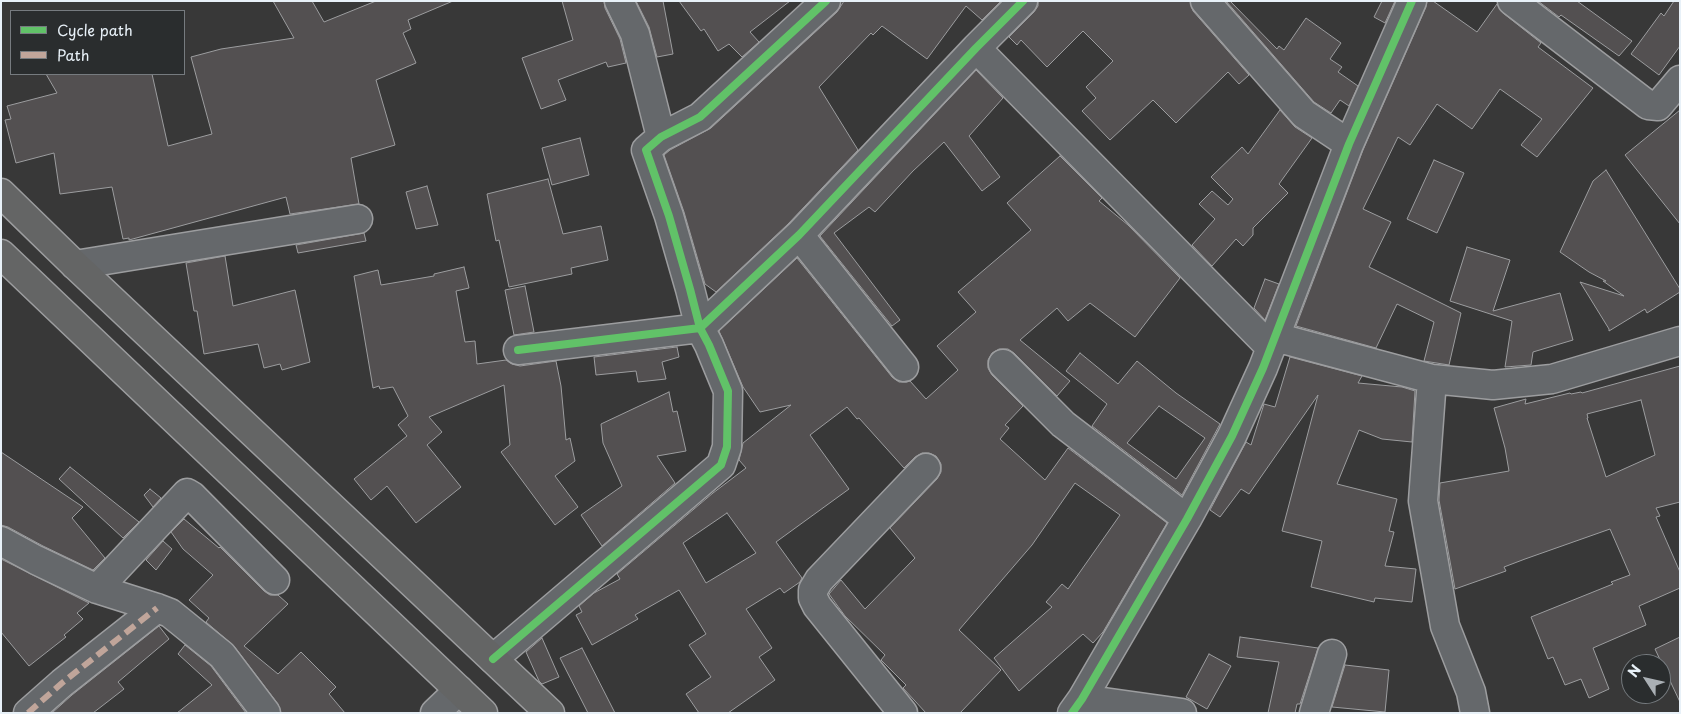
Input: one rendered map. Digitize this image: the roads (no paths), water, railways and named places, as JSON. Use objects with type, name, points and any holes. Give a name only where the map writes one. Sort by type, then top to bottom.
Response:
[{"type":"main road","points":[[1,193],[550,713]]},
{"type":"main road","points":[[1,254],[483,713]]},
{"type":"street","points":[[620,1],[635,34],[661,137]]},
{"type":"street","points":[[493,659],[721,465],[727,447],[728,390],[700,328],[669,216],[646,150],[661,137],[700,117],[826,1]]},
{"type":"street","points":[[518,350],[700,328],[799,235],[1023,1]]},
{"type":"street","points":[[1206,1],[1304,114],[1349,144]]},
{"type":"street","points":[[1182,713],[1077,706],[1187,519],[1232,436],[1273,343],[1349,144],[1412,1]]},
{"type":"street","points":[[1512,1],[1648,105],[1658,106],[1680,80]]},
{"type":"street","points":[[976,48],[1273,343],[1432,379],[1493,385],[1552,379],[1680,341]]},
{"type":"street","points":[[75,265],[358,219]]},
{"type":"street","points":[[799,235],[904,367]]},
{"type":"street","points":[[1003,364],[1063,424],[1187,519]]},
{"type":"street","points":[[1432,379],[1423,501],[1445,626],[1471,692],[1475,713]]},
{"type":"street","points":[[903,713],[812,598],[813,590],[819,580],[926,468]]},
{"type":"street","points":[[97,589],[187,494],[192,496],[275,580]]},
{"type":"street","points":[[1,541],[97,589],[170,614],[222,655],[266,713]]},
{"type":"street","points":[[28,713],[62,683],[157,608]]},
{"type":"street","points":[[1314,713],[1332,654]]},
{"type":"street","points":[[435,713],[459,690]]}]
